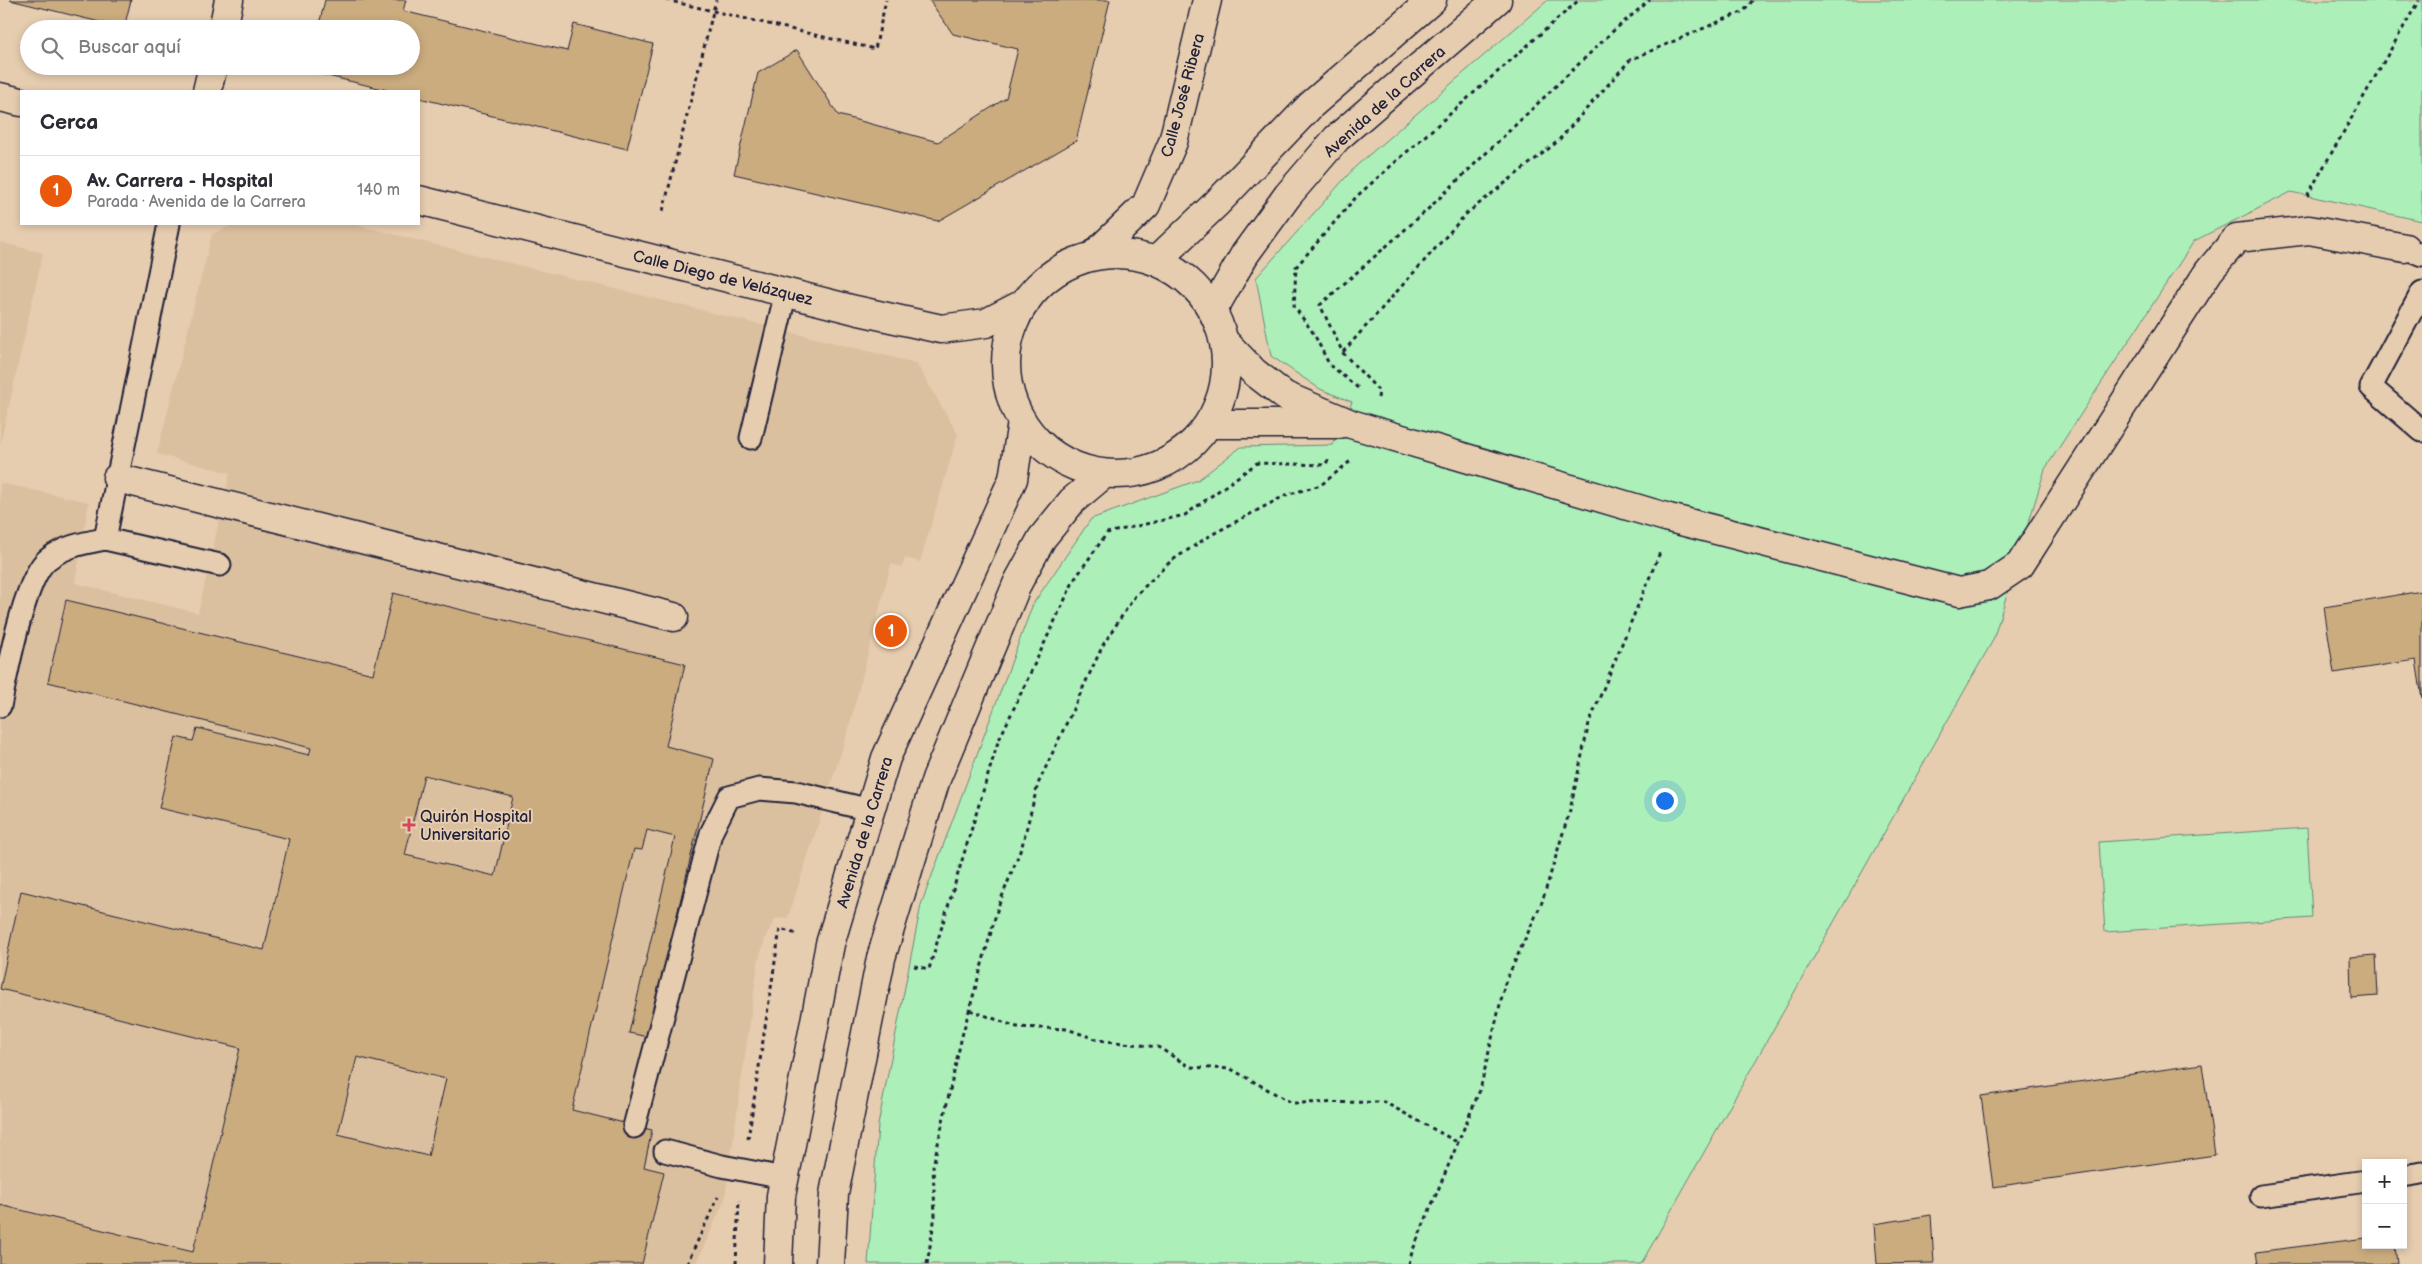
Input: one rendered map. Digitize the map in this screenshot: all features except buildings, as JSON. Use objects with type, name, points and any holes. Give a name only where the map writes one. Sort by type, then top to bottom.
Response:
[{"type":"street","points":[[224,20],[229,0]]},
{"type":"street","name":"Calle José Ribera","points":[[1094,255],[1146,205],[1173,142],[1207,0]]},
{"type":"street","points":[[1156,261],[1217,203],[1312,105],[1432,0]]},
{"type":"street","name":"Avenida de la Carrera","points":[[1213,310],[1245,254],[1288,195],[1337,138],[1497,0]]},
{"type":"street","points":[[207,90],[211,75]]},
{"type":"street","points":[[0,97],[20,102]]},
{"type":"street","name":"Calle Diego de Velázquez","points":[[420,200],[941,329],[986,323],[1025,303]]},
{"type":"street","points":[[1225,342],[1254,372],[1285,396],[1363,428],[1669,518],[1958,592],[1989,586],[2020,565],[2209,271],[2237,238],[2309,230],[2413,252]]},
{"type":"street","points":[[1130,254],[1156,261],[1188,279],[1213,310],[1225,342],[1224,389],[1209,424],[1188,449],[1164,464],[1131,474],[1104,474],[1072,465],[1046,450],[1022,422],[1012,401],[1006,366],[1009,336],[1025,303],[1068,264],[1094,255],[1130,254]]},
{"type":"street","name":"Avenida de la Carrera","points":[[778,1264],[780,1196],[830,944],[886,758],[1013,479],[1022,422]]},
{"type":"street","points":[[1209,424],[1363,428]]},
{"type":"street","points":[[830,1264],[834,1194],[881,958],[936,779],[1018,582],[1042,538],[1072,501],[1104,474]]},
{"type":"street","points":[[117,478],[674,616]]},
{"type":"lane","points":[[105,538],[169,225]]},
{"type":"lane","points":[[751,438],[786,292]]},
{"type":"lane","points":[[2422,292],[2371,387],[2422,431]]},
{"type":"lane","points":[[0,706],[27,591],[46,560],[70,546],[105,538],[220,565]]},
{"type":"lane","points":[[634,1127],[711,833],[729,797],[759,789],[796,792],[870,810]]},
{"type":"lane","points":[[665,1151],[722,1166],[784,1178]]},
{"type":"lane","points":[[2407,1175],[2422,1173]]},
{"type":"lane","points":[[2261,1196],[2362,1182]]},
{"type":"path","points":[[666,0],[875,49],[886,0]]},
{"type":"path","points":[[663,211],[716,0]]},
{"type":"path","points":[[1363,428],[1359,389],[1330,364],[1314,334],[1294,306],[1296,267],[1357,196],[1579,0]]},
{"type":"path","points":[[928,1264],[935,1216],[933,1166],[970,1010],[998,907],[1022,846],[1038,784],[1103,645],[1135,596],[1172,561],[1211,535],[1286,495],[1321,486],[1352,460],[1379,391],[1342,353],[1320,305],[1426,211],[1612,32],[1650,0]]},
{"type":"path","points":[[1342,353],[1466,214],[1557,142],[1630,60],[1744,11],[1753,0]]},
{"type":"path","points":[[2285,233],[2419,0]]},
{"type":"path","points":[[881,958],[929,969],[998,742],[1074,580],[1107,532],[1185,515],[1257,462],[1325,465],[1363,428]]},
{"type":"path","points":[[1409,1264],[1412,1252],[1480,1090],[1505,983],[1542,902],[1570,810],[1589,722],[1661,551],[1669,518]]},
{"type":"path","points":[[736,1264],[738,1204],[780,929],[830,944]]},
{"type":"path","points":[[970,1010],[1017,1027],[1066,1029],[1098,1040],[1158,1047],[1190,1067],[1231,1070],[1292,1103],[1384,1102],[1457,1142]]},
{"type":"path","points":[[687,1264],[718,1198],[722,1166]]},
{"type":"shaded area","name":"Quirón Hospital Universitario","points":[[233,225],[356,225],[916,363],[958,434],[920,562],[905,558],[902,567],[891,564],[848,731],[788,918],[775,919],[766,936],[758,963],[725,1199],[696,1264],[0,1264],[0,483],[89,502],[75,583],[198,613],[230,473],[157,454],[212,234]]},
{"type":"shaded area","points":[[0,242],[43,253],[0,446]]},
{"type":"green space","points":[[1548,0],[2422,0],[2422,221],[2291,192],[2194,241],[2045,469],[1993,640],[1641,1264],[868,1264],[878,1125],[921,905],[1033,604],[1091,519],[1198,480],[1241,447],[1333,445],[1352,402],[1320,389],[1271,356],[1256,278],[1355,167]]},
{"type":"green space","points":[[2307,828],[2312,918],[2105,932],[2099,842]]},
{"type":"place","name":"Av. Carrera - Hospital","points":[[891,631]]},
{"type":"place","name":"Quirón Hospital Universitario","points":[[409,825]]}]
